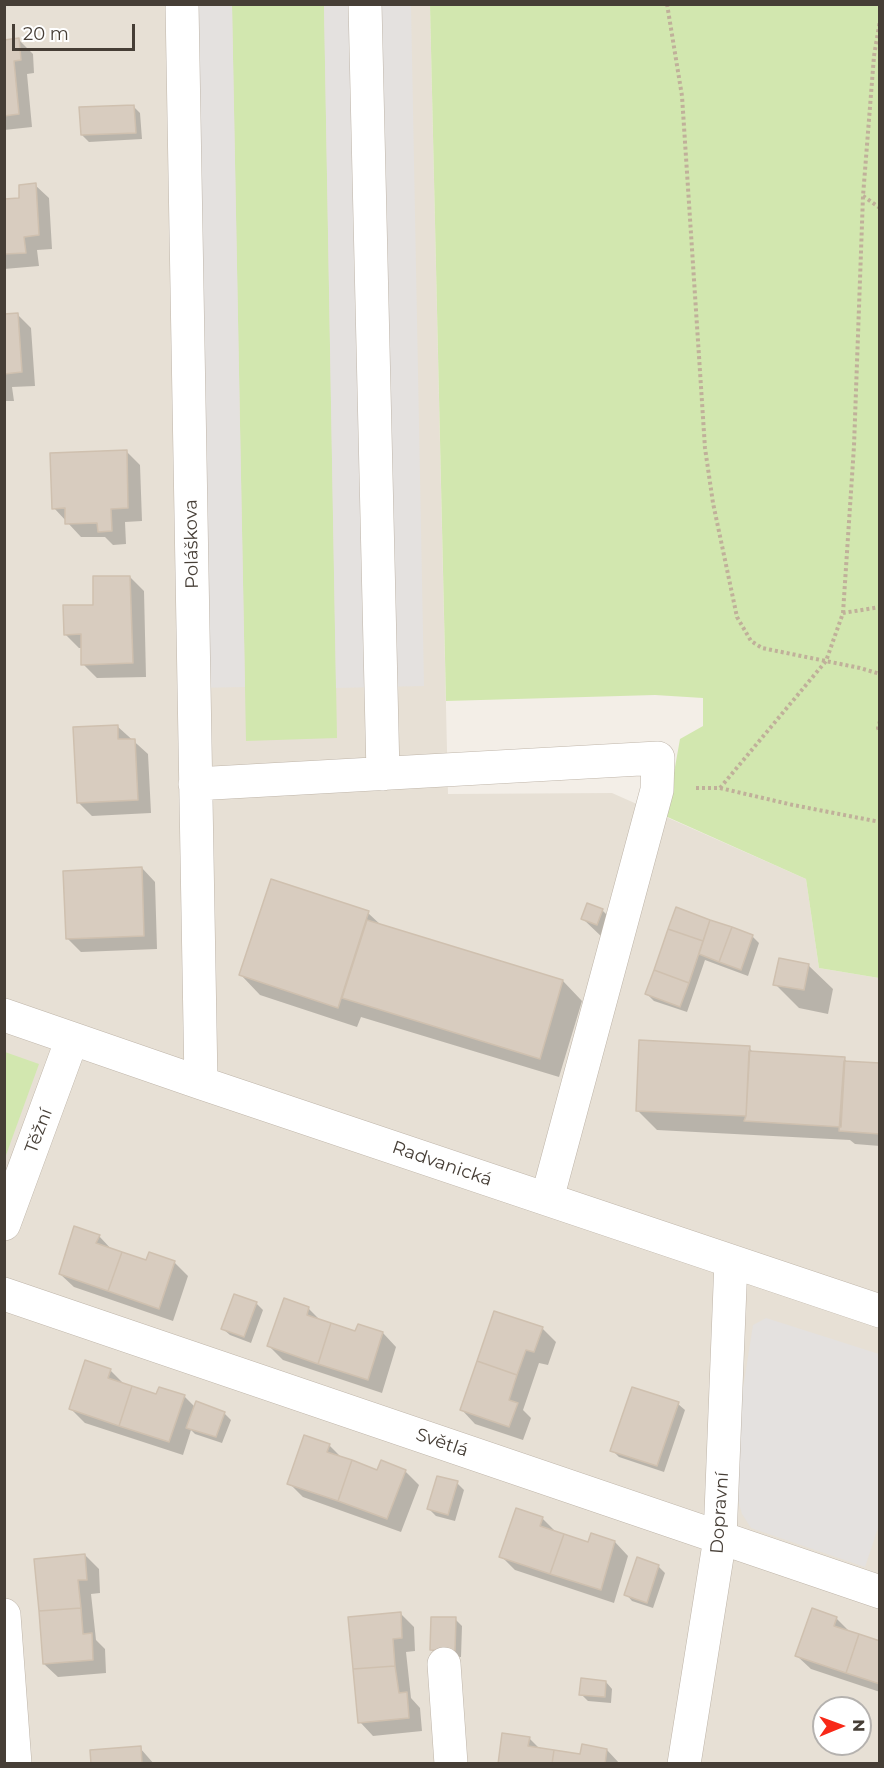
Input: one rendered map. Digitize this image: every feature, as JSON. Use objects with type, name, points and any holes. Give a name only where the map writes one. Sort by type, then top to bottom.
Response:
[{"type":"street","name":"Poláškova","points":[[182,4],[201,1083]]},
{"type":"street","points":[[365,4],[382,774]]},
{"type":"street","points":[[195,784],[658,758],[671,790],[548,1199]]},
{"type":"street","name":"Radvanická","points":[[4,1015],[879,1311]]},
{"type":"street","name":"Těžní","points":[[4,1224],[72,1039]]},
{"type":"street","name":"Dopravní","points":[[684,1764],[720,1538],[731,1261]]},
{"type":"street","name":"Světlá","points":[[4,1294],[879,1592]]},
{"type":"street","points":[[4,1615],[15,1764]]},
{"type":"street","points":[[444,1664],[451,1764]]},
{"type":"path","points":[[667,4],[682,96],[705,448],[713,503],[734,607],[743,630],[751,642],[762,648],[879,674]]},
{"type":"path","points":[[720,788],[826,661],[843,613],[854,446],[863,196],[879,20]]},
{"type":"path","points":[[863,196],[879,208]]},
{"type":"path","points":[[843,613],[879,607]]},
{"type":"path","points":[[879,721],[879,733]]},
{"type":"path","points":[[671,790],[720,788],[879,822]]},
{"type":"shaded area","points":[[5,5],[430,5],[448,794],[612,793],[806,879],[819,968],[879,978],[879,1763],[5,1764]]},
{"type":"shaded area","points":[[182,5],[232,5],[245,687],[194,688]]},
{"type":"shaded area","points":[[324,5],[411,5],[424,686],[336,688]]},
{"type":"shaded area","points":[[766,1318],[879,1354],[879,1525],[865,1567],[751,1528],[742,1514],[737,1497],[742,1395],[753,1325]]},
{"type":"green space","points":[[232,5],[324,5],[337,738],[246,741]]},
{"type":"green space","points":[[430,5],[879,5],[879,978],[819,968],[806,879],[663,815],[670,795],[680,739],[703,726],[703,698],[655,695],[446,701]]},
{"type":"green space","points":[[4,1052],[39,1064],[5,1158]]},
{"type":"building","points":[[19,38],[21,60],[14,61],[19,114],[4,116],[4,40]]},
{"type":"building","points":[[134,105],[136,133],[81,135],[79,107]]},
{"type":"building","points":[[36,183],[39,235],[24,237],[26,253],[4,254],[4,199],[19,198],[19,185]]},
{"type":"building","points":[[18,313],[22,372],[4,374],[4,314]]},
{"type":"building","points":[[127,450],[128,508],[111,509],[112,531],[98,532],[97,523],[65,524],[65,508],[52,509],[50,453]]},
{"type":"building","points":[[93,576],[130,576],[133,663],[81,665],[81,634],[64,635],[63,605],[93,605]]},
{"type":"building","points":[[118,725],[118,739],[135,739],[138,800],[77,803],[73,727]]},
{"type":"building","points":[[142,867],[144,936],[66,939],[63,871]]},
{"type":"building","points":[[271,879],[369,911],[338,1008],[239,975]]},
{"type":"building","points":[[587,903],[603,909],[597,925],[581,919]]},
{"type":"building","points":[[676,907],[710,920],[703,941],[668,929]]},
{"type":"building","points":[[367,920],[563,980],[540,1059],[342,998]]},
{"type":"building","points":[[710,920],[732,927],[719,962],[699,954]]},
{"type":"building","points":[[732,927],[753,935],[741,970],[719,962]]},
{"type":"building","points":[[668,929],[703,941],[689,983],[654,970]]},
{"type":"building","points":[[779,958],[809,964],[804,990],[773,985]]},
{"type":"building","points":[[654,970],[689,983],[680,1007],[645,994]]},
{"type":"building","points":[[639,1040],[750,1046],[746,1116],[636,1111]]},
{"type":"building","points":[[749,1051],[845,1057],[841,1127],[744,1121]]},
{"type":"building","points":[[844,1061],[880,1063],[880,1134],[839,1131]]},
{"type":"building","points":[[74,1226],[100,1235],[96,1243],[122,1252],[108,1291],[59,1274]]},
{"type":"building","points":[[122,1252],[146,1260],[149,1252],[175,1261],[159,1309],[108,1291]]},
{"type":"building","points":[[234,1294],[257,1302],[244,1337],[221,1329]]},
{"type":"building","points":[[284,1298],[309,1307],[307,1315],[331,1323],[318,1364],[267,1346]]},
{"type":"building","points":[[494,1311],[543,1327],[534,1352],[526,1350],[517,1375],[477,1361]]},
{"type":"building","points":[[331,1323],[355,1331],[358,1324],[383,1332],[368,1380],[318,1364]]},
{"type":"building","points":[[85,1360],[111,1369],[108,1378],[132,1386],[119,1426],[69,1409]]},
{"type":"building","points":[[477,1361],[517,1375],[509,1400],[518,1403],[509,1427],[460,1410]]},
{"type":"building","points":[[132,1386],[156,1394],[159,1387],[185,1395],[169,1442],[119,1426]]},
{"type":"building","points":[[632,1387],[679,1402],[657,1466],[610,1451]]},
{"type":"building","points":[[196,1401],[225,1412],[216,1437],[186,1428]]},
{"type":"building","points":[[304,1435],[330,1444],[327,1452],[352,1460],[338,1501],[287,1484]]},
{"type":"building","points":[[352,1460],[377,1470],[381,1460],[406,1470],[387,1519],[338,1501]]},
{"type":"building","points":[[437,1476],[458,1481],[448,1515],[427,1509]]},
{"type":"building","points":[[516,1508],[543,1517],[540,1526],[564,1534],[550,1574],[499,1557]]},
{"type":"building","points":[[591,1533],[615,1541],[601,1590],[550,1574],[564,1534],[588,1542]]},
{"type":"building","points":[[85,1554],[87,1580],[78,1580],[81,1608],[39,1611],[34,1559]]},
{"type":"building","points":[[637,1557],[659,1565],[647,1603],[624,1595]]},
{"type":"building","points":[[81,1608],[83,1634],[92,1633],[93,1660],[43,1664],[39,1611]]},
{"type":"building","points":[[812,1608],[837,1617],[834,1626],[859,1634],[846,1673],[795,1656]]},
{"type":"building","points":[[401,1612],[402,1638],[393,1639],[395,1666],[353,1669],[348,1617]]},
{"type":"building","points":[[431,1617],[456,1617],[455,1651],[430,1650]]},
{"type":"building","points":[[859,1634],[880,1641],[880,1684],[846,1673]]},
{"type":"building","points":[[395,1666],[399,1693],[407,1692],[409,1718],[358,1723],[353,1669]]},
{"type":"building","points":[[581,1678],[606,1681],[605,1697],[579,1695]]},
{"type":"building","points":[[502,1733],[530,1737],[528,1746],[554,1750],[552,1764],[498,1764]]},
{"type":"building","points":[[582,1744],[607,1749],[605,1764],[552,1764],[554,1750],[580,1754]]},
{"type":"building","points":[[141,1746],[142,1764],[91,1764],[90,1750]]}]
